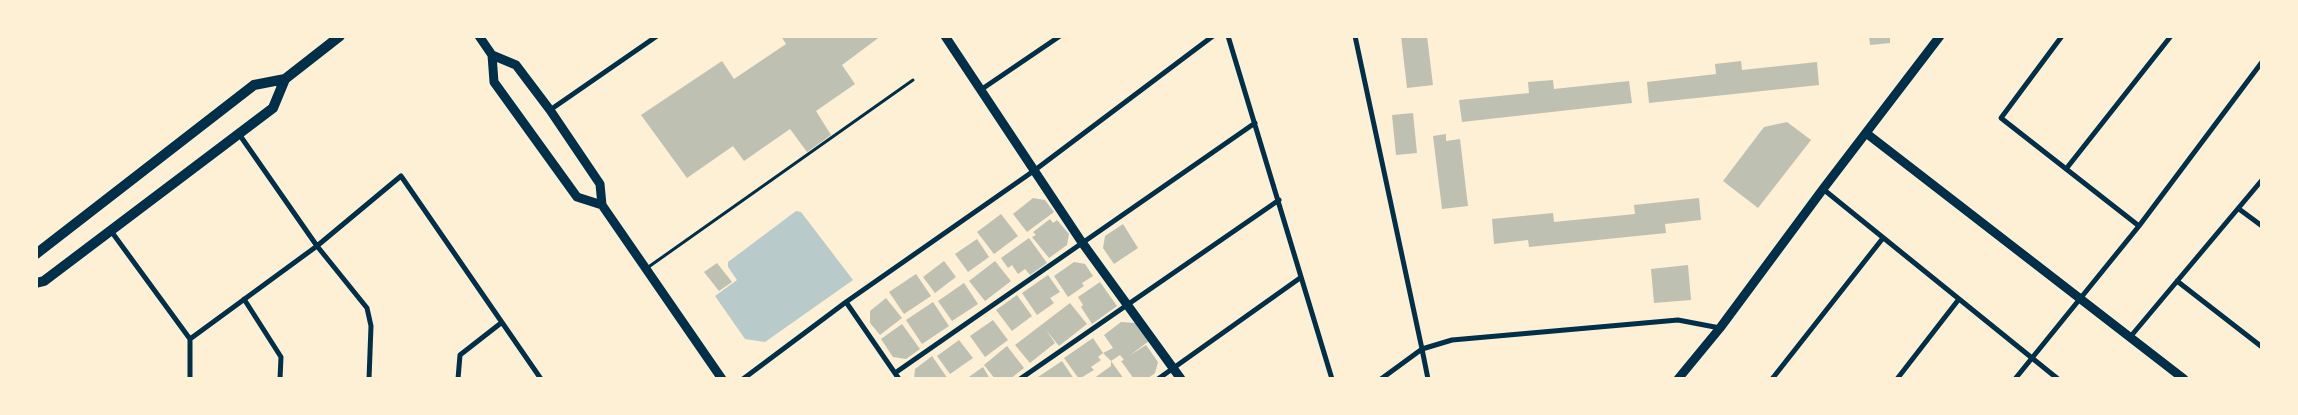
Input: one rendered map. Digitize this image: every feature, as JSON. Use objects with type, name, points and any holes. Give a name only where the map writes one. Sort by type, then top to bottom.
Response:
[{"type":"main road","points":[[36,254],[254,85],[285,79],[340,36]]},
{"type":"main road","points":[[36,283],[44,281],[273,108],[285,79]]},
{"type":"street","points":[[479,36],[492,55],[494,82],[577,197],[602,205]]},
{"type":"street","points":[[550,110],[656,36]]},
{"type":"street","points":[[946,36],[982,88],[1081,242],[1181,379]]},
{"type":"street","points":[[982,88],[1060,36]]},
{"type":"street","points":[[743,379],[846,302],[1035,170],[1213,36]]},
{"type":"street","points":[[1228,36],[1332,379]]},
{"type":"street","points":[[1355,36],[1428,379]]},
{"type":"street","points":[[1678,379],[1720,328],[1940,36]]},
{"type":"street","points":[[2062,36],[2001,118],[2139,226]]},
{"type":"street","points":[[2066,169],[2171,36]]},
{"type":"street","points":[[492,55],[516,65],[550,110],[600,184],[602,205],[645,270],[722,379]]},
{"type":"street","points":[[2015,379],[2139,226],[2262,62]]},
{"type":"street","points":[[895,373],[1081,242],[1255,123]]},
{"type":"street","points":[[239,133],[317,246],[366,308],[371,326],[369,379]]},
{"type":"street","points":[[1866,134],[2131,336],[2184,379]]},
{"type":"street","points":[[190,339],[317,246],[401,176],[501,323],[542,379]]},
{"type":"street","points":[[2131,336],[2262,180]]},
{"type":"street","points":[[1823,189],[2058,379]]},
{"type":"street","points":[[1020,379],[1279,200]]},
{"type":"street","points":[[2239,209],[2262,226]]},
{"type":"street","points":[[110,231],[190,339],[190,379]]},
{"type":"street","points":[[1772,379],[1884,238]]},
{"type":"street","points":[[1158,379],[1300,278]]},
{"type":"street","points":[[2177,281],[2262,347]]},
{"type":"street","points":[[244,299],[281,357],[280,379]]},
{"type":"street","points":[[1897,379],[1959,299]]},
{"type":"street","points":[[846,302],[899,379]]},
{"type":"street","points":[[1381,379],[1422,349],[1452,340],[1678,320],[1720,328]]},
{"type":"street","points":[[458,379],[460,355],[501,323]]},
{"type":"lane","points":[[645,270],[913,80]]},
{"type":"shaded area","points":[[796,211],[801,212],[853,280],[765,342],[745,339],[715,296],[737,280],[728,267],[728,262]]},
{"type":"building","points":[[781,36],[881,36],[842,65],[855,84],[816,111],[831,135],[807,152],[790,129],[744,161],[733,146],[687,178],[641,115],[722,61],[734,79],[786,44]]},
{"type":"building","points":[[1401,36],[1427,36],[1433,85],[1407,88]]},
{"type":"building","points":[[1869,36],[1890,36],[1890,43],[1870,45]]},
{"type":"building","points":[[1741,61],[1742,70],[1817,62],[1819,85],[1649,103],[1647,82],[1716,74],[1715,64]]},
{"type":"building","points":[[1553,80],[1554,89],[1629,81],[1632,103],[1462,122],[1459,100],[1529,93],[1528,82]]},
{"type":"building","points":[[1413,113],[1417,153],[1396,155],[1392,115]]},
{"type":"building","points":[[1787,122],[1811,140],[1758,208],[1723,181],[1764,127]]},
{"type":"building","points":[[1446,134],[1446,141],[1460,139],[1468,206],[1442,209],[1433,136]]},
{"type":"building","points":[[1033,198],[1045,200],[1054,212],[1027,232],[1013,214]]},
{"type":"building","points":[[1699,198],[1701,220],[1665,224],[1666,233],[1529,247],[1528,240],[1494,244],[1492,219],[1553,213],[1554,222],[1635,214],[1634,205]]},
{"type":"building","points":[[1001,214],[1018,236],[994,254],[977,232]]},
{"type":"building","points":[[1050,219],[1053,223],[1057,220],[1069,234],[1067,245],[1049,258],[1032,237],[1036,235],[1033,232]]},
{"type":"building","points":[[1123,224],[1138,248],[1114,264],[1103,248],[1105,236]]},
{"type":"building","points":[[1029,238],[1047,263],[1030,275],[1025,269],[1018,274],[1012,265],[1008,268],[1001,258]]},
{"type":"building","points":[[977,239],[989,257],[968,272],[955,254]]},
{"type":"building","points":[[944,261],[956,277],[935,293],[923,277]]},
{"type":"building","points":[[995,261],[1011,281],[985,301],[969,281]]},
{"type":"building","points":[[1074,262],[1085,264],[1093,276],[1082,283],[1084,286],[1068,297],[1054,276]]},
{"type":"building","points":[[717,263],[732,282],[719,291],[704,272]]},
{"type":"building","points":[[1688,265],[1691,300],[1654,303],[1651,269]]},
{"type":"building","points":[[916,274],[931,296],[904,314],[889,292]]},
{"type":"building","points":[[1048,275],[1060,292],[1050,298],[1054,303],[1037,315],[1022,293]]},
{"type":"building","points":[[1100,282],[1117,306],[1092,324],[1081,307],[1083,305],[1078,297]]},
{"type":"building","points":[[964,283],[978,304],[952,321],[938,301]]},
{"type":"building","points":[[1017,295],[1032,316],[1012,331],[996,310]]},
{"type":"building","points":[[886,298],[902,318],[880,335],[870,323],[870,311]]},
{"type":"building","points":[[933,302],[949,326],[922,344],[906,320]]},
{"type":"building","points":[[1070,303],[1087,324],[1059,346],[1046,330],[1055,343],[1030,363],[1015,345]]},
{"type":"building","points":[[993,320],[1008,340],[985,357],[970,336]]},
{"type":"building","points":[[1121,322],[1135,323],[1149,341],[1129,356],[1146,345],[1158,362],[1155,373],[1147,379],[1134,379],[1121,361],[1124,360],[1120,355],[1111,361],[1103,353],[1113,348],[1104,335]]},
{"type":"building","points":[[902,324],[920,349],[906,359],[893,357],[881,339]]},
{"type":"building","points":[[1093,338],[1103,353],[1098,357],[1101,360],[1091,367],[1094,370],[1079,379],[1064,358]]},
{"type":"building","points":[[959,340],[973,358],[950,374],[937,356]]},
{"type":"building","points":[[1007,346],[1024,368],[1010,379],[995,379],[984,365]]},
{"type":"building","points":[[932,356],[948,379],[914,379],[915,369]]},
{"type":"building","points":[[1062,361],[1074,379],[1035,379]]},
{"type":"building","points":[[1111,361],[1124,379],[1093,379],[1111,366]]},
{"type":"building","points":[[983,367],[990,379],[966,379]]}]
